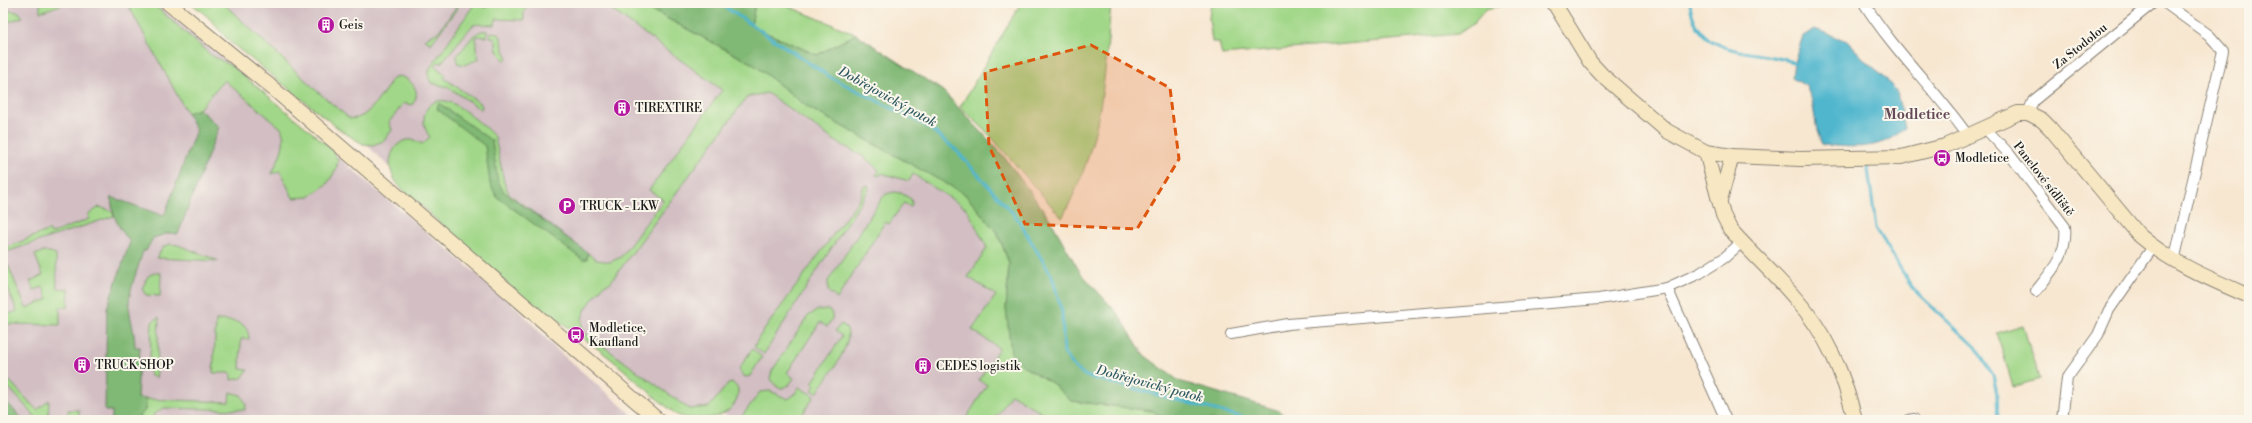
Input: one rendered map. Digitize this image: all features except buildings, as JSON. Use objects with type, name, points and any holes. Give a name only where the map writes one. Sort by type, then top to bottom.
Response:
[{"type":"street","points":[[168,3],[270,86],[658,420]]},
{"type":"street","points":[[1554,3],[1575,40],[1590,62],[1602,75],[1667,131],[1706,152],[1732,156],[1800,159],[1867,159],[1900,157],[1945,146],[1986,129],[2010,116],[2028,113],[2042,120],[2050,128],[2139,234],[2152,247],[2190,270],[2249,296]]},
{"type":"street","points":[[1864,3],[1901,53],[1947,106],[1968,136]]},
{"type":"street","name":"Za Stodolou","points":[[2028,113],[2033,101],[2153,3]]},
{"type":"street","points":[[2165,3],[2209,35],[2223,51],[2174,261]]},
{"type":"street","name":"Panelové sídliště","points":[[1986,129],[2010,154],[2065,227],[2066,238],[2057,266],[2036,291]]},
{"type":"street","points":[[1706,152],[1723,215],[1730,229],[1796,299],[1815,323],[1838,365],[1848,389],[1855,420]]},
{"type":"street","points":[[1720,201],[1732,156]]},
{"type":"street","points":[[1231,334],[1288,324],[1599,299],[1667,288],[1700,273],[1724,258],[1742,242]]},
{"type":"street","points":[[2062,420],[2067,378],[2098,335],[2109,310],[2152,247]]},
{"type":"street","points":[[1667,288],[1726,420]]},
{"type":"highlighted area","points":[[1091,45],[1170,88],[1179,159],[1137,229],[1025,224],[989,146],[985,72]]},
{"type":"shaded area","points":[[3,3],[155,3],[233,65],[367,182],[515,306],[556,349],[638,420],[3,420]]},
{"type":"shaded area","points":[[199,3],[675,3],[930,157],[1005,236],[998,306],[1043,385],[1132,420],[732,420],[723,413],[687,418],[572,327],[399,177],[361,139]]},
{"type":"green space","points":[[40,3],[67,3],[40,12]]},
{"type":"green space","points":[[127,3],[152,3],[211,55],[232,66],[332,149],[338,160],[336,170],[327,184],[309,197],[293,198],[280,171],[272,174],[283,145],[283,134],[281,128],[224,80],[199,109],[187,113]]},
{"type":"green space","points":[[191,3],[223,3],[318,92],[349,118],[361,116],[372,108],[391,80],[399,76],[412,83],[416,91],[415,100],[412,105],[404,103],[389,122],[392,130],[384,141],[373,145],[363,144],[343,132],[230,42],[208,17]]},
{"type":"green space","points":[[459,3],[461,3],[431,44],[424,39],[438,32]]},
{"type":"green space","points":[[475,3],[485,8],[489,3],[530,3],[524,11],[524,20],[496,19],[495,25],[473,25],[441,63],[438,62],[435,66],[446,75],[444,78],[481,104],[482,108],[480,109],[448,87],[431,83],[428,76],[430,68]]},
{"type":"green space","points":[[602,3],[638,3],[753,64],[809,108],[965,194],[998,234],[1009,263],[1006,309],[1024,367],[1052,383],[1071,401],[1153,411],[1166,420],[1053,420],[1011,394],[1001,410],[992,420],[965,420],[987,385],[979,380],[999,348],[972,330],[996,295],[968,277],[987,248],[967,209],[913,174],[909,181],[881,173],[880,176],[876,175],[879,170],[864,157],[835,141],[767,93],[747,97],[610,283],[604,285],[591,302],[582,320],[582,327],[585,333],[689,409],[709,407],[728,384],[733,383],[738,388],[737,399],[732,407],[725,413],[696,419],[677,415],[601,351],[494,274],[404,191],[396,181],[391,170],[391,156],[398,145],[408,140],[422,144],[430,137],[424,125],[425,112],[428,107],[439,101],[446,101],[458,106],[472,116],[495,137],[504,182],[509,194],[597,260],[610,262],[621,257],[663,200],[649,190],[722,90]]},
{"type":"green space","points":[[638,3],[755,3],[751,26],[817,55],[856,34],[943,91],[1002,154],[1048,216],[1080,272],[1118,314],[1144,355],[1179,381],[1280,411],[1288,420],[1166,420],[1153,411],[1071,401],[1052,383],[1024,367],[1011,353],[1006,309],[1009,263],[998,234],[965,194],[809,108],[753,64]]},
{"type":"green space","points":[[755,3],[780,3],[856,34],[817,55],[751,26]]},
{"type":"green space","points":[[1021,3],[1111,3],[1106,61],[1099,114],[1086,165],[1062,218],[986,131],[960,107]]},
{"type":"green space","points":[[1211,3],[1516,3],[1486,9],[1473,24],[1458,34],[1222,55],[1219,42],[1212,42],[1209,18]]},
{"type":"green space","points":[[11,11],[19,12],[23,17],[3,24],[3,14]]},
{"type":"green space","points":[[481,31],[487,31],[487,37],[476,36],[476,48],[479,59],[465,65],[457,63],[457,56],[474,35]]},
{"type":"green space","points":[[491,32],[498,33],[500,35],[504,51],[508,57],[505,61],[497,51],[495,38],[490,37]]},
{"type":"green space","points":[[439,103],[492,141],[498,181],[504,192],[588,253],[587,259],[583,260],[497,197],[490,184],[485,146],[437,109]]},
{"type":"green space","points":[[199,109],[219,127],[178,234],[169,233],[153,238],[146,251],[143,251],[130,297],[129,308],[135,347],[140,347],[137,398],[146,399],[145,410],[136,420],[112,420],[112,411],[105,411],[107,308],[130,242],[116,221],[111,197],[164,216],[196,130],[187,113]]},
{"type":"green space","points":[[868,185],[869,189],[764,354],[754,347],[759,337],[860,198],[864,186]]},
{"type":"green space","points":[[894,192],[901,193],[911,199],[911,207],[904,203],[889,224],[885,222],[837,299],[828,291],[828,281],[882,198],[886,194]]},
{"type":"green space","points":[[99,207],[112,211],[114,216],[3,253],[3,249],[49,230],[51,234],[89,219],[88,215]]},
{"type":"green space","points":[[170,244],[178,245],[219,261],[156,258],[163,247]]},
{"type":"green space","points":[[42,252],[51,252],[56,255],[57,288],[69,289],[68,307],[60,307],[60,325],[3,324],[3,316],[17,311],[3,276],[3,267],[8,265],[26,308],[48,299],[43,287],[34,290],[30,281],[43,275],[35,255]]},
{"type":"green space","points":[[154,273],[161,273],[160,296],[146,295],[142,289],[148,276]]},
{"type":"green space","points":[[818,310],[828,310],[832,313],[832,319],[827,327],[820,322],[787,373],[794,378],[789,385],[782,388],[777,387],[770,378],[772,371],[808,316]]},
{"type":"green space","points":[[159,317],[156,378],[151,376],[149,370],[152,322]]},
{"type":"green space","points":[[216,320],[238,322],[246,328],[248,332],[249,339],[241,339],[240,369],[248,370],[242,378],[231,380],[231,373],[213,373]]},
{"type":"green space","points":[[841,324],[846,327],[848,334],[844,351],[817,393],[812,390],[815,385],[812,383],[842,336],[835,331]]},
{"type":"green space","points":[[2023,325],[2039,379],[2013,387],[1997,333]]},
{"type":"green space","points":[[752,349],[762,357],[750,376],[746,377],[742,375],[739,369]]},
{"type":"green space","points":[[3,374],[37,410],[49,400],[48,419],[68,419],[68,410],[79,410],[79,420],[38,420],[3,381]]},
{"type":"green space","points":[[799,387],[814,396],[799,420],[739,420],[760,392],[770,391],[788,399],[794,395]]},
{"type":"green space","points":[[230,392],[241,395],[246,404],[245,410],[164,408],[154,414],[151,420],[136,420],[145,410],[146,399],[229,402]]},
{"type":"green space","points":[[3,398],[23,420],[10,420],[3,410]]},
{"type":"water","points":[[1815,29],[1847,41],[1868,63],[1883,75],[1897,93],[1905,128],[1895,136],[1876,144],[1856,147],[1822,145],[1817,131],[1812,100],[1806,86],[1792,78],[1794,62],[1803,36]]},
{"type":"waterway","name":"Dobřejovický potok","points":[[719,3],[830,77],[927,126],[956,150],[1017,218],[1052,276],[1062,312],[1064,353],[1075,368],[1086,376],[1253,420]]},
{"type":"waterway","points":[[1690,3],[1695,21],[1703,34],[1716,43],[1730,49],[1780,58],[1796,63]]},
{"type":"waterway","points":[[1867,162],[1876,228],[1913,289],[1975,347],[1993,375],[1997,394],[1998,420]]},
{"type":"place","name":"Geis","points":[[326,25]]},
{"type":"place","name":"TIREXTIRE","points":[[622,108]]},
{"type":"place","name":"Modletice","points":[[1942,158]]},
{"type":"place","name":"TRUCK - LKW","points":[[567,206]]},
{"type":"place","name":"Modletice, Kaufland","points":[[576,335]]},
{"type":"place","name":"TRUCK SHOP","points":[[82,365]]},
{"type":"place","name":"CEDES logistik","points":[[923,366]]},
{"type":"district","name":"Modletice","points":[[1917,114]]}]
